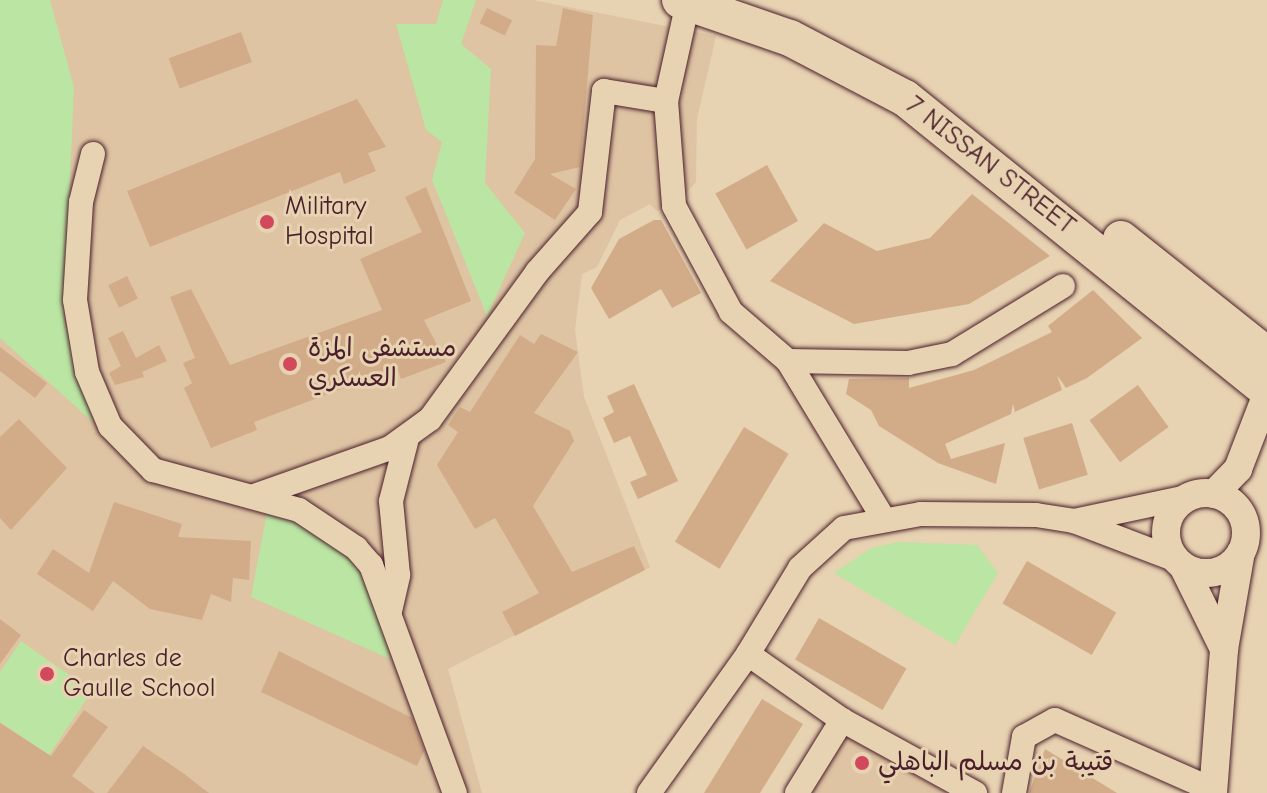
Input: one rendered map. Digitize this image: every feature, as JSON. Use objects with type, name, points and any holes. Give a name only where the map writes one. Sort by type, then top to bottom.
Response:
[{"type":"main road","name":"7 NISSAN STREET","points":[[759,0],[842,35],[919,80],[1267,355]]},
{"type":"main road","name":"7 NISSAN STREET","points":[[684,1],[790,38],[905,98],[1267,392]]},
{"type":"street","points":[[684,1],[666,101],[674,206],[731,312],[788,361],[817,420],[883,518]]},
{"type":"street","points":[[254,496],[407,438],[440,407],[537,272],[590,212],[604,91],[666,101]]},
{"type":"street","points":[[93,154],[81,202],[75,300],[87,372],[110,426],[153,470],[299,510],[339,533],[371,565],[455,793]]},
{"type":"street","points":[[788,361],[908,363],[952,354],[1063,286]]},
{"type":"street","points":[[1224,649],[1180,563],[1166,526],[1201,495],[1238,469],[1267,392]]},
{"type":"street","points":[[390,611],[398,575],[391,501],[407,438]]},
{"type":"street","points":[[649,793],[748,654],[812,552],[844,528],[883,518],[959,512],[1074,521],[1201,495],[1237,508],[1251,536],[1224,649],[1213,792],[1055,720],[1024,737],[1014,793]]},
{"type":"street","points":[[1074,521],[1180,563],[1215,572],[1251,536]]},
{"type":"street","points":[[748,654],[842,720],[975,793]]},
{"type":"street","points":[[797,793],[842,720]]},
{"type":"shaded area","name":"مستشفى المزة العسكري","points":[[0,0],[533,0],[716,36],[697,119],[696,182],[674,206],[657,211],[650,204],[620,220],[597,267],[582,274],[575,330],[584,397],[650,567],[448,669],[482,793],[0,793]]},
{"type":"shaded area","name":"قتيبة بن مسلم الباهلي","points":[[845,733],[947,793],[809,793]]},
{"type":"green space","points":[[0,0],[50,0],[74,87],[64,320],[94,423],[0,338]]},
{"type":"green space","points":[[443,0],[476,0],[461,44],[491,69],[485,183],[525,233],[487,316],[432,180],[442,142],[426,130],[396,24],[436,24]]},
{"type":"green space","points":[[267,512],[301,520],[347,552],[375,593],[390,659],[251,597]]},
{"type":"green space","points":[[898,542],[977,545],[998,573],[955,645],[834,573],[871,548]]},
{"type":"green space","points":[[21,641],[92,691],[49,755],[0,722],[0,672]]},
{"type":"building","points":[[487,8],[512,20],[505,36],[480,23]]},
{"type":"building","points":[[563,8],[593,15],[580,167],[550,174],[576,189],[555,220],[514,193],[535,159],[536,45],[556,46]]},
{"type":"building","points":[[241,32],[252,62],[180,88],[169,58]]},
{"type":"building","points":[[357,99],[386,147],[368,153],[376,171],[344,184],[340,172],[150,247],[127,191]]},
{"type":"building","points":[[767,165],[798,221],[746,250],[715,194]]},
{"type":"building","points":[[426,187],[471,301],[424,320],[446,362],[401,379],[397,368],[254,422],[257,430],[211,448],[184,388],[192,383],[183,363],[195,358],[170,297],[191,289],[230,365],[382,310],[360,259],[422,232],[405,197]]},
{"type":"building","points":[[972,194],[1050,256],[969,304],[854,324],[770,281],[824,223],[877,251],[930,238]]},
{"type":"building","points":[[654,220],[661,220],[701,293],[672,308],[661,289],[609,319],[591,288],[619,239]]},
{"type":"building","points":[[127,276],[138,298],[119,308],[108,285]]},
{"type":"building","points":[[1093,290],[1142,338],[1087,378],[1066,388],[1057,375],[1062,390],[1015,412],[1013,404],[1011,414],[945,444],[951,459],[1005,443],[996,484],[938,463],[879,426],[871,410],[846,394],[849,379],[909,378],[909,388],[974,370],[1052,332],[1048,326]]},
{"type":"building","points":[[123,331],[136,358],[159,345],[167,361],[142,372],[144,377],[115,385],[109,373],[121,366],[108,338]]},
{"type":"building","points":[[541,334],[578,352],[534,413],[570,431],[574,441],[533,506],[572,572],[634,546],[645,570],[515,636],[502,612],[539,593],[495,518],[475,529],[437,465],[458,432],[448,425],[460,407],[470,412],[520,335],[534,344]]},
{"type":"building","points":[[0,347],[47,383],[35,398],[0,371]]},
{"type":"building","points":[[634,384],[678,481],[638,499],[630,482],[647,475],[630,436],[614,443],[603,418],[614,412],[607,396]]},
{"type":"building","points":[[1138,385],[1169,427],[1120,462],[1089,420]]},
{"type":"building","points":[[19,419],[67,468],[11,530],[0,518],[0,437]]},
{"type":"building","points":[[1072,423],[1088,475],[1039,490],[1023,438]]},
{"type":"building","points":[[744,427],[789,454],[720,569],[675,542]]},
{"type":"building","points":[[114,502],[182,524],[178,537],[251,541],[249,580],[233,578],[231,602],[211,594],[202,620],[150,609],[113,581],[93,611],[37,574],[53,549],[89,573]]},
{"type":"building","points":[[1027,561],[1116,612],[1092,655],[1002,603]]},
{"type":"building","points":[[819,618],[906,668],[882,710],[795,660]]},
{"type":"building","points":[[0,619],[21,635],[0,664]]},
{"type":"building","points":[[279,651],[412,718],[424,751],[417,766],[261,692]]},
{"type":"building","points":[[762,699],[803,724],[760,793],[704,793]]},
{"type":"building","points":[[84,710],[108,727],[72,776],[95,793],[0,793],[0,723],[51,756]]},
{"type":"building","points":[[143,746],[183,773],[209,793],[107,793]]},
{"type":"building","points":[[1045,749],[1117,793],[1029,793]]},
{"type":"place","name":"Military Hospital","points":[[267,222]]},
{"type":"place","name":"مستشفى المزة العسكري","points":[[290,364]]},
{"type":"place","name":"Charles de Gaulle School","points":[[47,674]]},
{"type":"place","name":"قتيبة بن مسلم الباهلي","points":[[862,763]]}]
